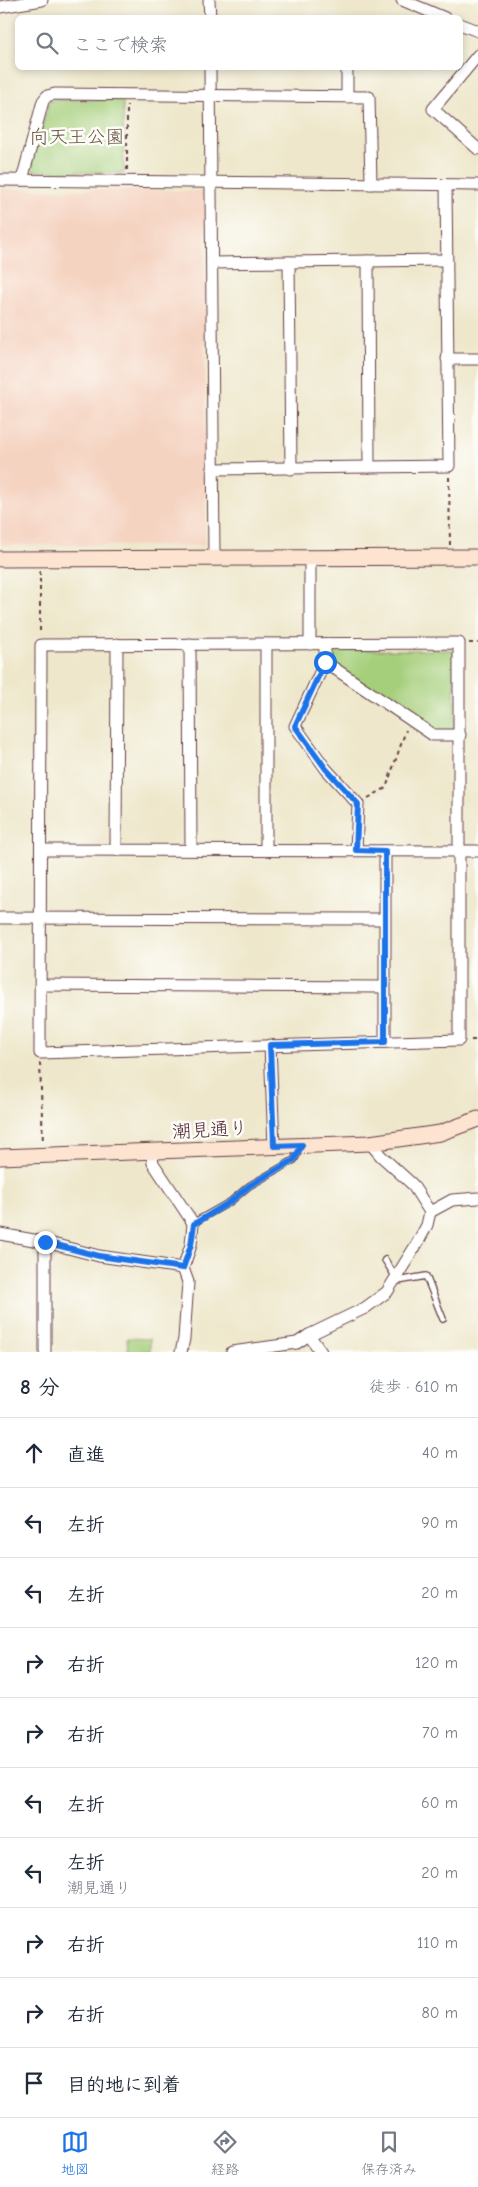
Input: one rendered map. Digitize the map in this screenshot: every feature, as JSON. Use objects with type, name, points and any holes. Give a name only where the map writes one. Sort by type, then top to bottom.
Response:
[{"type":"street","points":[[0,7],[42,0]]},
{"type":"street","points":[[210,0],[210,15]]},
{"type":"street","points":[[402,0],[437,15]]},
{"type":"street","points":[[463,25],[478,31]]},
{"type":"street","points":[[478,55],[433,109],[478,149]]},
{"type":"street","points":[[210,70],[214,558]]},
{"type":"street","points":[[347,97],[348,70]]},
{"type":"street","points":[[22,180],[43,101],[47,96],[55,94],[369,97],[371,184]]},
{"type":"street","points":[[0,180],[478,185]]},
{"type":"street","points":[[213,470],[449,466],[446,185]]},
{"type":"street","points":[[212,262],[446,260]]},
{"type":"street","points":[[368,261],[369,468]]},
{"type":"street","points":[[288,262],[291,469]]},
{"type":"street","points":[[447,359],[478,359]]},
{"type":"street","points":[[0,559],[478,557]]},
{"type":"street","points":[[310,558],[310,644]]},
{"type":"street","points":[[459,643],[459,1040],[40,1053],[42,850],[40,645],[266,644],[459,643]]},
{"type":"street","points":[[116,850],[117,644]]},
{"type":"street","points":[[190,644],[191,850]]},
{"type":"street","points":[[266,644],[266,850]]},
{"type":"street","points":[[325,644],[325,662],[295,726],[326,769],[358,804],[356,850]]},
{"type":"street","points":[[325,662],[433,735],[460,736]]},
{"type":"street","points":[[42,850],[478,851]]},
{"type":"street","points":[[385,851],[385,1042]]},
{"type":"street","points":[[0,918],[384,919]]},
{"type":"street","points":[[41,985],[384,987]]},
{"type":"street","points":[[270,1045],[274,1146]]},
{"type":"street","name":"潮見通り","points":[[0,1157],[370,1143],[440,1133],[478,1119]]},
{"type":"street","points":[[232,1352],[297,1343],[309,1335],[365,1308],[387,1292],[427,1225],[430,1212],[412,1184],[381,1156],[370,1143]]},
{"type":"street","points":[[151,1152],[153,1163],[194,1224],[191,1245],[183,1268],[188,1282],[184,1339],[181,1352]]},
{"type":"street","points":[[430,1212],[452,1200],[478,1198]]},
{"type":"street","points":[[0,1234],[45,1242],[99,1256],[183,1268]]},
{"type":"street","points":[[45,1242],[45,1352]]},
{"type":"street","points":[[309,1335],[321,1352]]},
{"type":"lane","points":[[194,1224],[230,1202],[249,1186],[294,1160],[302,1145]]},
{"type":"lane","points":[[385,1260],[398,1281],[426,1276],[443,1319]]},
{"type":"path","points":[[127,95],[127,181]]},
{"type":"path","points":[[449,466],[450,557]]},
{"type":"path","points":[[40,559],[40,645]]},
{"type":"path","points":[[358,804],[386,788],[410,720]]},
{"type":"path","points":[[40,1053],[44,1156]]},
{"type":"shaded area","points":[[0,189],[202,191],[205,195],[205,546],[0,545]]},
{"type":"green space","name":"向天王公園","points":[[53,100],[123,100],[124,173],[34,171],[31,167],[49,102]]},
{"type":"green space","points":[[332,650],[451,650],[454,655],[455,729],[450,732],[433,732],[331,662],[329,654]]},
{"type":"green space","points":[[127,1338],[150,1339],[150,1352],[128,1352]]},
{"type":"route","points":[[45,1242],[99,1256],[183,1268],[191,1245],[194,1224],[230,1202],[249,1186],[294,1160],[302,1145],[274,1146],[270,1045],[385,1042],[385,851],[356,850],[358,804],[326,769],[295,726],[325,662]]}]
